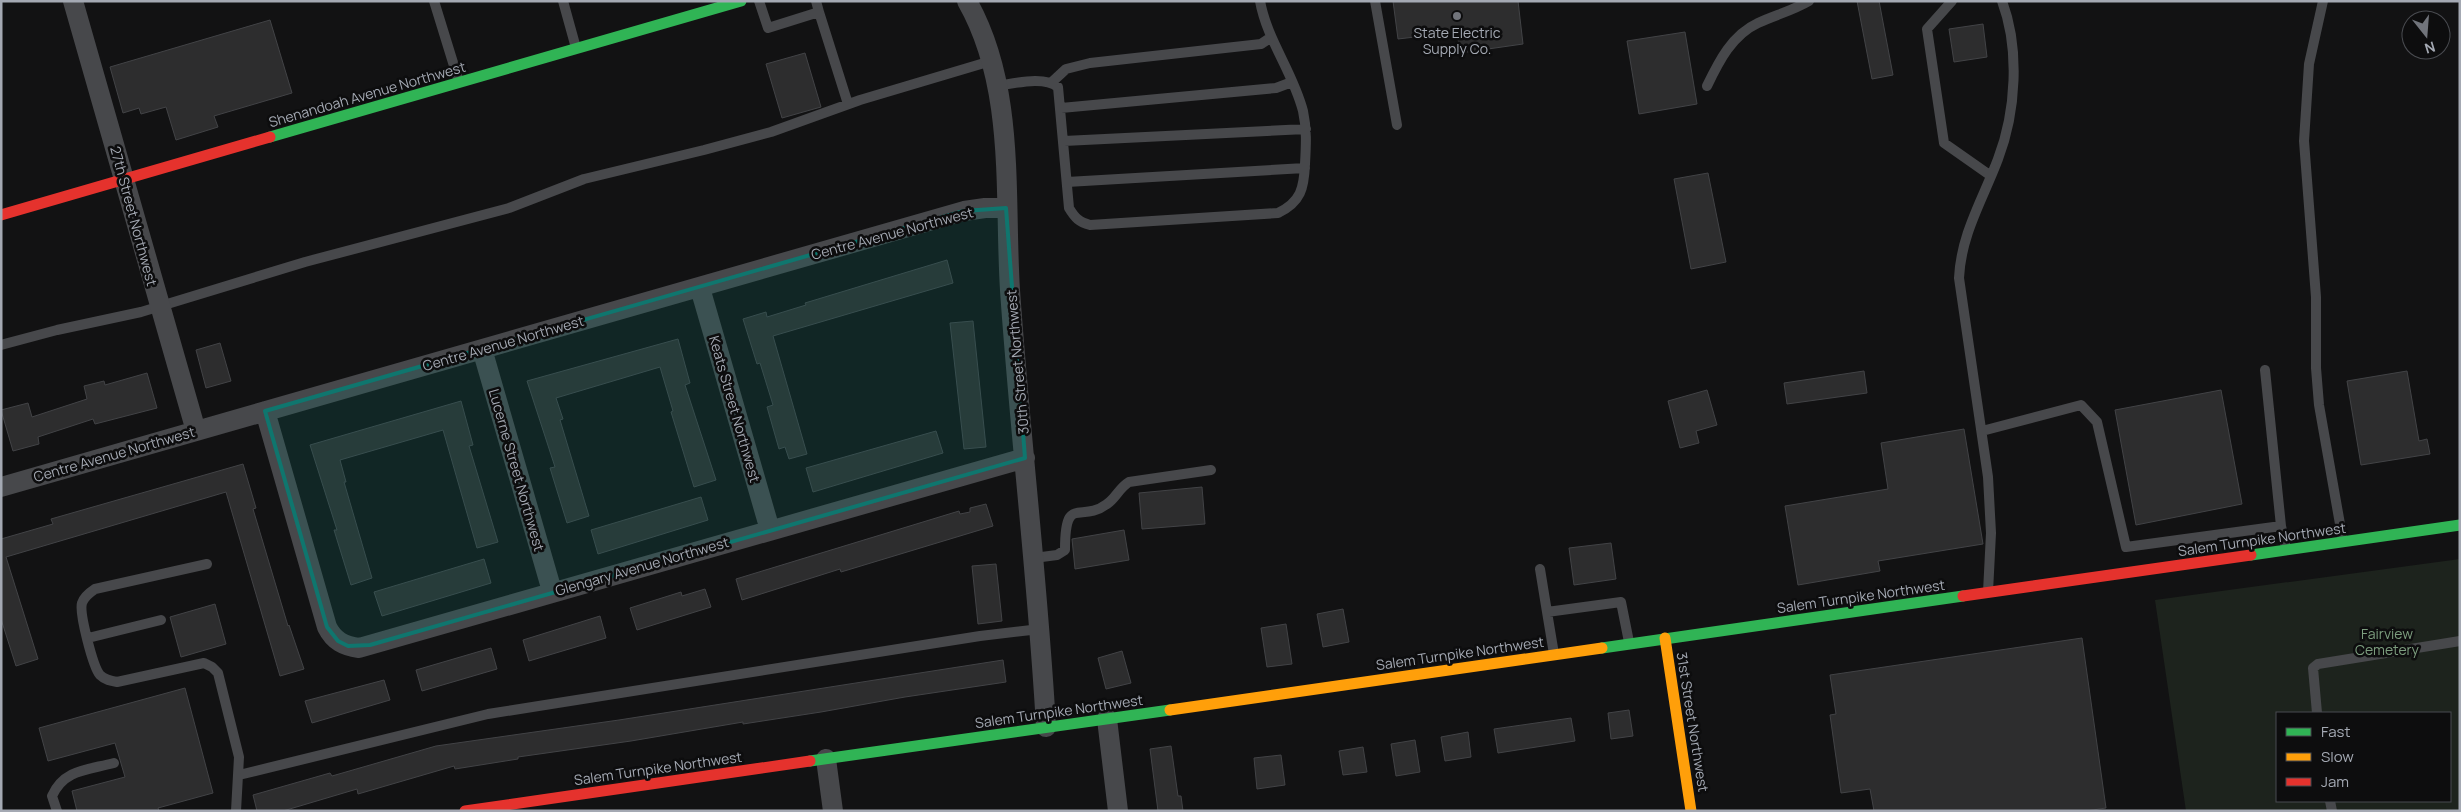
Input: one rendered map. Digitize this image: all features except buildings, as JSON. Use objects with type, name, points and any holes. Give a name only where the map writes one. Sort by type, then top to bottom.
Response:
[{"type":"street","name":"27th Street Northwest","points":[[73,1],[196,431]]},
{"type":"street","name":"Shenandoah Avenue Northwest","points":[[1,215],[741,1]]},
{"type":"street","name":"30th Street Northwest","points":[[967,1],[978,20],[991,61],[1002,122],[1010,291],[1026,458],[1046,727]]},
{"type":"street","name":"Centre Avenue Northwest","points":[[1,487],[964,211],[1006,208]]},
{"type":"street","name":"Keats Street Northwest","points":[[700,288],[770,530]]},
{"type":"street","name":"Lucerne Street Northwest","points":[[482,349],[552,591]]},
{"type":"street","name":"Glengary Avenue Northwest","points":[[265,411],[330,633],[338,641],[348,646],[359,648],[552,591],[1026,458]]},
{"type":"street","name":"Salem Turnpike Northwest","points":[[464,811],[1988,593],[2127,560],[2286,550],[2460,525]]},
{"type":"street","name":"31st Street Northwest","points":[[1665,638],[1691,811]]},
{"type":"street","points":[[1106,719],[1118,811]]},
{"type":"street","points":[[826,759],[833,811]]},
{"type":"lane","points":[[434,1],[459,83]]},
{"type":"lane","points":[[563,1],[577,49]]},
{"type":"lane","points":[[759,1],[768,28],[819,12]]},
{"type":"lane","points":[[816,1],[848,104]]},
{"type":"lane","points":[[1052,82],[1060,92],[1069,208],[1074,217],[1080,222],[1090,225],[1278,213],[1289,208],[1298,199],[1305,185],[1306,129],[1303,110],[1279,51],[1270,38],[1260,1]]},
{"type":"lane","points":[[1376,1],[1397,125]]},
{"type":"lane","points":[[1707,86],[1719,61],[1741,34],[1757,23],[1797,8],[1809,1]]},
{"type":"lane","points":[[1952,1],[1927,29],[1944,144],[1991,176]]},
{"type":"lane","points":[[1988,593],[1990,497],[1982,431],[1958,278],[1964,238],[1991,176],[2008,126],[2013,63],[2008,16],[2002,1]]},
{"type":"lane","points":[[2322,1],[2309,64],[2304,141],[2316,297],[2316,368],[2319,404],[2343,542]]},
{"type":"lane","points":[[996,86],[1052,82],[1066,68],[1090,63],[1261,44],[1270,38]]},
{"type":"lane","points":[[1,345],[159,307],[305,262],[509,208],[584,179],[771,132],[848,104],[991,61]]},
{"type":"lane","points":[[1061,108],[1276,88],[1292,82]]},
{"type":"lane","points":[[1064,141],[1306,129]]},
{"type":"lane","points":[[1067,182],[1305,168]]},
{"type":"lane","points":[[2265,370],[2281,526],[2286,550]]},
{"type":"lane","points":[[1982,431],[2081,405],[2097,422],[2127,560],[2281,526]]},
{"type":"lane","points":[[1034,558],[1057,555],[1065,550],[1065,527],[1068,518],[1075,512],[1100,508],[1109,503],[1120,488],[1129,482],[1211,470]]},
{"type":"lane","points":[[207,564],[95,590],[86,596],[81,612],[95,666],[100,675],[108,680],[118,682],[204,663],[218,673],[239,756],[240,775],[233,810]]},
{"type":"lane","points":[[1540,569],[1554,654]]},
{"type":"lane","points":[[1547,612],[1621,602],[1629,643]]},
{"type":"lane","points":[[88,638],[161,620]]},
{"type":"lane","points":[[240,775],[488,714],[980,636],[1040,629]]},
{"type":"lane","points":[[2317,712],[2313,668],[2318,664],[2460,641]]},
{"type":"lane","points":[[57,811],[52,796],[58,783],[69,774],[114,763]]},
{"type":"highlighted area","points":[[1006,208],[1025,458],[370,645],[348,646],[338,641],[327,627],[265,411],[964,211]]},
{"type":"green space","name":"Fairview Cemetery","points":[[2460,559],[2460,811],[2186,811],[2155,600]]},
{"type":"traffic: fast","points":[[270,137],[741,1]]},
{"type":"traffic: fast","points":[[2251,555],[2460,525]]},
{"type":"traffic: fast","points":[[1602,648],[1963,596]]},
{"type":"traffic: fast","points":[[810,761],[1170,710]]},
{"type":"traffic: slow","points":[[1665,638],[1691,811]]},
{"type":"traffic: slow","points":[[1170,710],[1602,648]]},
{"type":"traffic: jam","points":[[1,215],[270,137]]},
{"type":"traffic: jam","points":[[1963,596],[2251,555]]},
{"type":"traffic: jam","points":[[465,811],[810,761]]},
{"type":"place","name":"State Electric Supply Co.","points":[[1457,16]]}]
